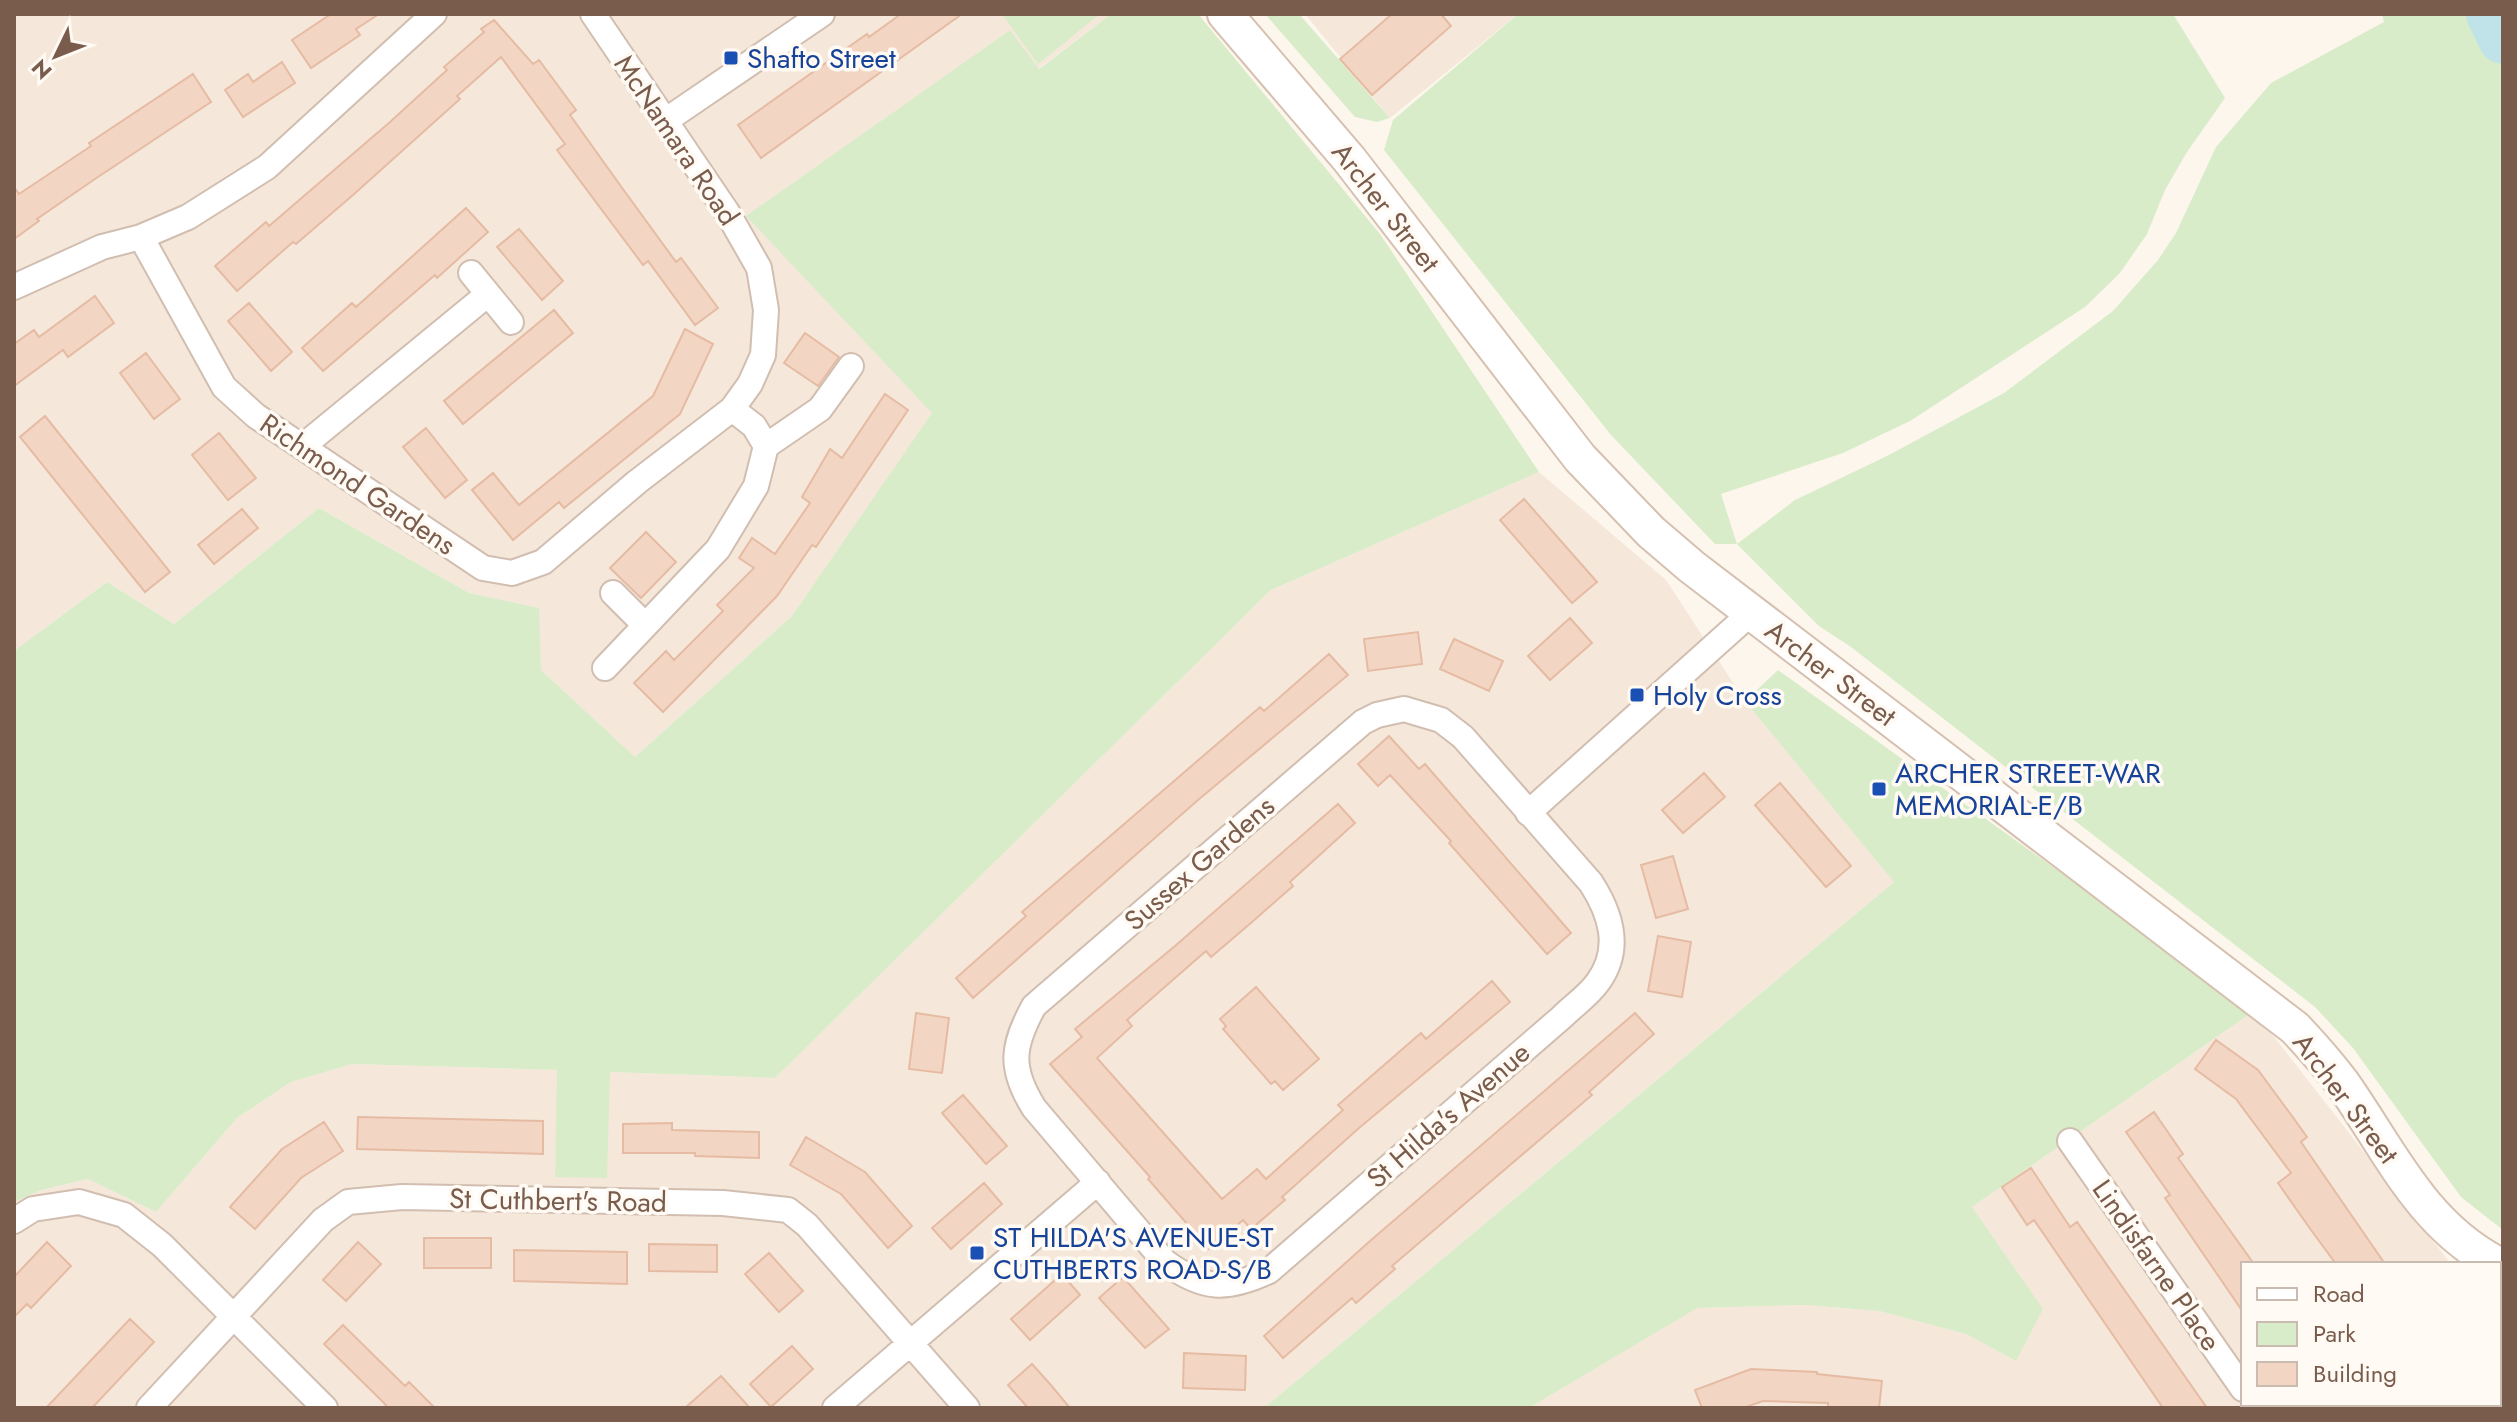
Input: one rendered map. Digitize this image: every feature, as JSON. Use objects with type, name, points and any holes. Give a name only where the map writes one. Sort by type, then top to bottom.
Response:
[{"type":"main road","name":"Archer Street","points":[[1225,14],[1349,159],[1580,458],[1669,548],[2295,1028],[2344,1086],[2423,1204],[2457,1239],[2495,1262]]},
{"type":"street","points":[[14,287],[102,247],[141,237],[188,217],[267,167],[434,14]]},
{"type":"street","name":"McNamara Road","points":[[593,14],[727,212],[759,268]]},
{"type":"street","points":[[665,121],[822,14]]},
{"type":"street","name":"Richmond Gardens","points":[[141,237],[224,387],[256,416],[483,568],[512,573],[543,562],[637,482],[732,409],[750,384],[763,355],[766,310],[759,268]]},
{"type":"street","points":[[471,273],[511,322]]},
{"type":"street","points":[[303,446],[488,294]]},
{"type":"street","points":[[605,668],[718,549],[756,486],[766,446],[820,409],[851,366]]},
{"type":"street","points":[[732,409],[754,426],[766,446]]},
{"type":"street","points":[[613,593],[645,625]]},
{"type":"street","points":[[1528,813],[1752,612]]},
{"type":"street","name":"Sussex Gardens","points":[[1098,1182],[1034,1108],[1022,1089],[1016,1065],[1019,1033],[1034,1006],[1339,742],[1363,722],[1377,715],[1404,709],[1423,713],[1441,720],[1463,737],[1528,813]]},
{"type":"street","name":"St Hilda's Avenue","points":[[1098,1182],[1165,1262],[1184,1276],[1211,1286],[1245,1283],[1269,1271],[1598,984],[1608,964],[1612,943],[1612,924],[1604,904],[1591,883],[1528,813]]},
{"type":"street","name":"Lindisfarne Place","points":[[2070,1141],[2241,1386]]},
{"type":"street","points":[[835,1408],[1098,1182]]},
{"type":"street","name":"St Cuthbert's Road","points":[[149,1408],[323,1220],[348,1202],[402,1197],[723,1203],[788,1210],[807,1225],[967,1408]]},
{"type":"street","points":[[14,1221],[33,1209],[79,1202],[124,1215],[162,1245],[325,1408]]},
{"type":"shaded area","points":[[14,14],[1111,14],[1038,69],[1010,30],[747,216],[933,413],[792,616],[635,757],[541,670],[538,608],[469,593],[319,508],[174,624],[107,582],[14,651]]},
{"type":"shaded area","points":[[1305,14],[1518,14],[1390,118]]},
{"type":"shaded area","points":[[1539,472],[1666,580],[1745,701],[1895,881],[1264,1408],[14,1408],[14,1202],[41,1190],[88,1179],[156,1212],[237,1118],[291,1082],[352,1064],[558,1070],[555,1177],[610,1072],[775,1078],[1271,590]]},
{"type":"shaded area","points":[[2254,1011],[2449,1262],[2241,1262],[2241,1406],[2501,1406],[2501,1331],[2503,1408],[1529,1408],[1696,1308],[1806,1305],[1879,1311],[1966,1334],[2016,1361],[2042,1309],[1972,1207]]},
{"type":"green space","points":[[1002,14],[1100,14],[1038,64]]},
{"type":"green space","points":[[1111,14],[1198,14],[1380,234],[1539,472],[1271,590],[775,1078],[610,1072],[607,1178],[555,1177],[557,1070],[352,1064],[291,1082],[237,1118],[156,1212],[88,1179],[41,1190],[14,1202],[14,651],[107,582],[174,624],[319,508],[469,593],[539,608],[541,670],[635,757],[792,616],[932,413],[746,216],[1010,30],[1039,69]]},
{"type":"green space","points":[[1265,14],[1299,14],[1390,118],[1377,122],[1355,117]]},
{"type":"green space","points":[[1518,14],[2173,14],[2225,98],[2165,190],[2147,234],[2120,273],[2085,307],[1910,421],[1843,453],[1721,494],[1737,544],[1715,544],[1611,435],[1384,150],[1393,120]]},
{"type":"green space","points":[[2382,14],[2485,14],[2503,52],[2503,1230],[2461,1197],[2353,1048],[2315,1007],[1851,647],[1819,626],[1737,544],[1795,500],[1887,456],[2004,393],[2113,311],[2158,260],[2176,233],[2216,147],[2271,83],[2384,22]]},
{"type":"green space","points":[[1778,670],[2254,1011],[1972,1207],[2043,1309],[2016,1361],[1966,1334],[1879,1311],[1806,1305],[1697,1308],[1529,1408],[1264,1408],[1894,882],[1745,701]]},
{"type":"building","points":[[331,14],[379,14],[356,29],[360,35],[311,68],[292,40]]},
{"type":"building","points":[[901,14],[962,14],[761,158],[738,125],[867,34],[869,37]]},
{"type":"building","points":[[1392,14],[1441,14],[1451,26],[1372,95],[1340,59]]},
{"type":"building","points":[[494,20],[533,64],[539,60],[576,110],[570,115],[620,185],[676,262],[681,258],[718,308],[695,325],[648,261],[643,265],[557,150],[565,144],[501,57],[457,96],[460,99],[353,195],[237,291],[215,266],[266,222],[269,226],[390,122],[447,70],[444,67]]},
{"type":"building","points":[[282,62],[295,83],[243,117],[225,90],[248,74],[253,82]]},
{"type":"building","points":[[193,74],[211,102],[37,219],[39,221],[14,239],[14,187],[19,194]]},
{"type":"building","points":[[466,208],[488,232],[323,371],[302,348],[352,303],[356,307]]},
{"type":"building","points":[[519,229],[563,281],[542,300],[497,247]]},
{"type":"building","points":[[95,296],[114,323],[68,357],[63,350],[14,386],[14,344],[34,330],[39,337]]},
{"type":"building","points":[[249,303],[292,352],[271,371],[228,321]]},
{"type":"building","points":[[554,310],[573,333],[463,424],[444,401]]},
{"type":"building","points":[[685,329],[713,344],[680,414],[564,508],[559,502],[513,540],[472,490],[493,473],[519,505],[653,396]]},
{"type":"building","points":[[805,333],[839,357],[818,386],[784,363]]},
{"type":"building","points":[[146,353],[180,399],[154,419],[120,373]]},
{"type":"building","points":[[885,394],[908,410],[816,547],[812,545],[777,596],[663,712],[634,683],[666,651],[674,660],[723,611],[717,605],[754,568],[739,558],[752,538],[775,554],[810,503],[802,497],[830,449],[842,458]]},
{"type":"building","points":[[45,416],[170,572],[145,592],[20,437]]},
{"type":"building","points":[[426,428],[467,480],[445,498],[403,447]]},
{"type":"building","points":[[219,433],[256,478],[228,500],[192,455]]},
{"type":"building","points":[[1524,499],[1597,582],[1572,603],[1500,520]]},
{"type":"building","points":[[242,509],[258,528],[214,564],[198,545]]},
{"type":"building","points":[[646,532],[676,562],[641,598],[610,568]]},
{"type":"building","points":[[1570,618],[1592,643],[1550,680],[1528,656]]},
{"type":"building","points":[[1418,632],[1422,664],[1368,671],[1364,639]]},
{"type":"building","points":[[1454,639],[1503,661],[1489,691],[1440,669]]},
{"type":"building","points":[[1329,654],[1348,675],[1198,800],[973,998],[956,978],[1026,916],[1022,912],[1260,707],[1264,711]]},
{"type":"building","points":[[1389,736],[1419,769],[1425,764],[1571,933],[1547,954],[1390,775],[1378,786],[1358,764]]},
{"type":"building","points":[[1704,773],[1725,797],[1683,833],[1662,810]]},
{"type":"building","points":[[1780,783],[1851,866],[1826,887],[1755,805]]},
{"type":"building","points":[[1338,804],[1355,823],[1290,882],[1293,886],[1252,922],[1211,957],[1206,951],[1127,1020],[1132,1026],[1097,1058],[1222,1199],[1257,1169],[1266,1179],[1343,1110],[1338,1105],[1421,1033],[1426,1039],[1492,981],[1510,1002],[1359,1128],[1251,1229],[1243,1220],[1209,1249],[1050,1064],[1082,1037],[1075,1029]]},
{"type":"building","points":[[1673,856],[1688,909],[1656,918],[1641,865]]},
{"type":"building","points":[[1658,936],[1691,942],[1682,997],[1648,991]]},
{"type":"building","points":[[1256,987],[1319,1059],[1283,1090],[1275,1081],[1271,1084],[1223,1029],[1226,1026],[1220,1019]]},
{"type":"building","points":[[916,1013],[949,1018],[942,1073],[909,1069]]},
{"type":"building","points":[[1635,1013],[1654,1034],[1589,1092],[1592,1095],[1392,1266],[1395,1269],[1356,1303],[1352,1298],[1283,1358],[1264,1336]]},
{"type":"building","points":[[2216,1040],[2258,1070],[2307,1137],[2301,1142],[2384,1262],[2335,1262],[2278,1183],[2291,1173],[2236,1099],[2195,1069]]},
{"type":"building","points":[[963,1095],[1007,1146],[986,1164],[942,1113]]},
{"type":"building","points":[[2154,1112],[2183,1154],[2178,1158],[2253,1262],[2241,1262],[2241,1309],[2165,1198],[2170,1195],[2126,1132]]},
{"type":"building","points":[[358,1117],[543,1121],[543,1154],[357,1149]]},
{"type":"building","points":[[324,1122],[343,1151],[301,1178],[255,1229],[230,1207],[282,1149]]},
{"type":"building","points":[[672,1123],[672,1130],[759,1132],[759,1158],[695,1156],[695,1153],[623,1153],[623,1124]]},
{"type":"building","points":[[806,1137],[865,1172],[912,1226],[888,1248],[841,1194],[790,1165]]},
{"type":"building","points":[[2031,1168],[2070,1227],[2077,1222],[2207,1408],[2163,1408],[2034,1220],[2027,1225],[2002,1187]]},
{"type":"building","points":[[984,1183],[1002,1204],[951,1249],[932,1228]]},
{"type":"building","points":[[424,1238],[491,1238],[491,1268],[424,1268]]},
{"type":"building","points":[[47,1242],[71,1266],[31,1308],[27,1304],[14,1317],[14,1277]]},
{"type":"building","points":[[358,1242],[381,1264],[346,1301],[323,1280]]},
{"type":"building","points":[[649,1244],[717,1245],[717,1272],[649,1271]]},
{"type":"building","points":[[514,1250],[627,1252],[627,1284],[514,1281]]},
{"type":"building","points":[[769,1253],[803,1291],[779,1312],[745,1274]]},
{"type":"building","points":[[1062,1274],[1080,1295],[1030,1340],[1011,1319]]},
{"type":"building","points":[[1123,1277],[1169,1329],[1145,1348],[1099,1298]]},
{"type":"building","points":[[130,1319],[154,1342],[92,1408],[46,1408]]},
{"type":"building","points":[[343,1325],[405,1386],[409,1382],[435,1408],[384,1408],[386,1405],[324,1344]]},
{"type":"building","points":[[792,1346],[813,1369],[771,1407],[750,1384]]},
{"type":"building","points":[[1184,1353],[1246,1356],[1245,1390],[1183,1388]]},
{"type":"building","points":[[1032,1364],[1070,1408],[1028,1408],[1008,1385]]},
{"type":"building","points":[[1751,1369],[1817,1372],[1882,1381],[1879,1408],[1828,1408],[1828,1403],[1763,1401],[1743,1408],[1702,1408],[1695,1390]]},
{"type":"building","points":[[721,1376],[750,1408],[685,1408]]},
{"type":"waterway","points":[[2491,14],[2503,39]]},
{"type":"place","name":"Shafto Street","points":[[731,58]]},
{"type":"place","name":"Holy Cross","points":[[1637,695]]},
{"type":"place","name":"ARCHER STREET-WAR MEMORIAL-E/B","points":[[1879,789]]},
{"type":"place","name":"ST HILDA'S AVENUE-ST CUTHBERTS ROAD-S/B","points":[[977,1253]]}]
